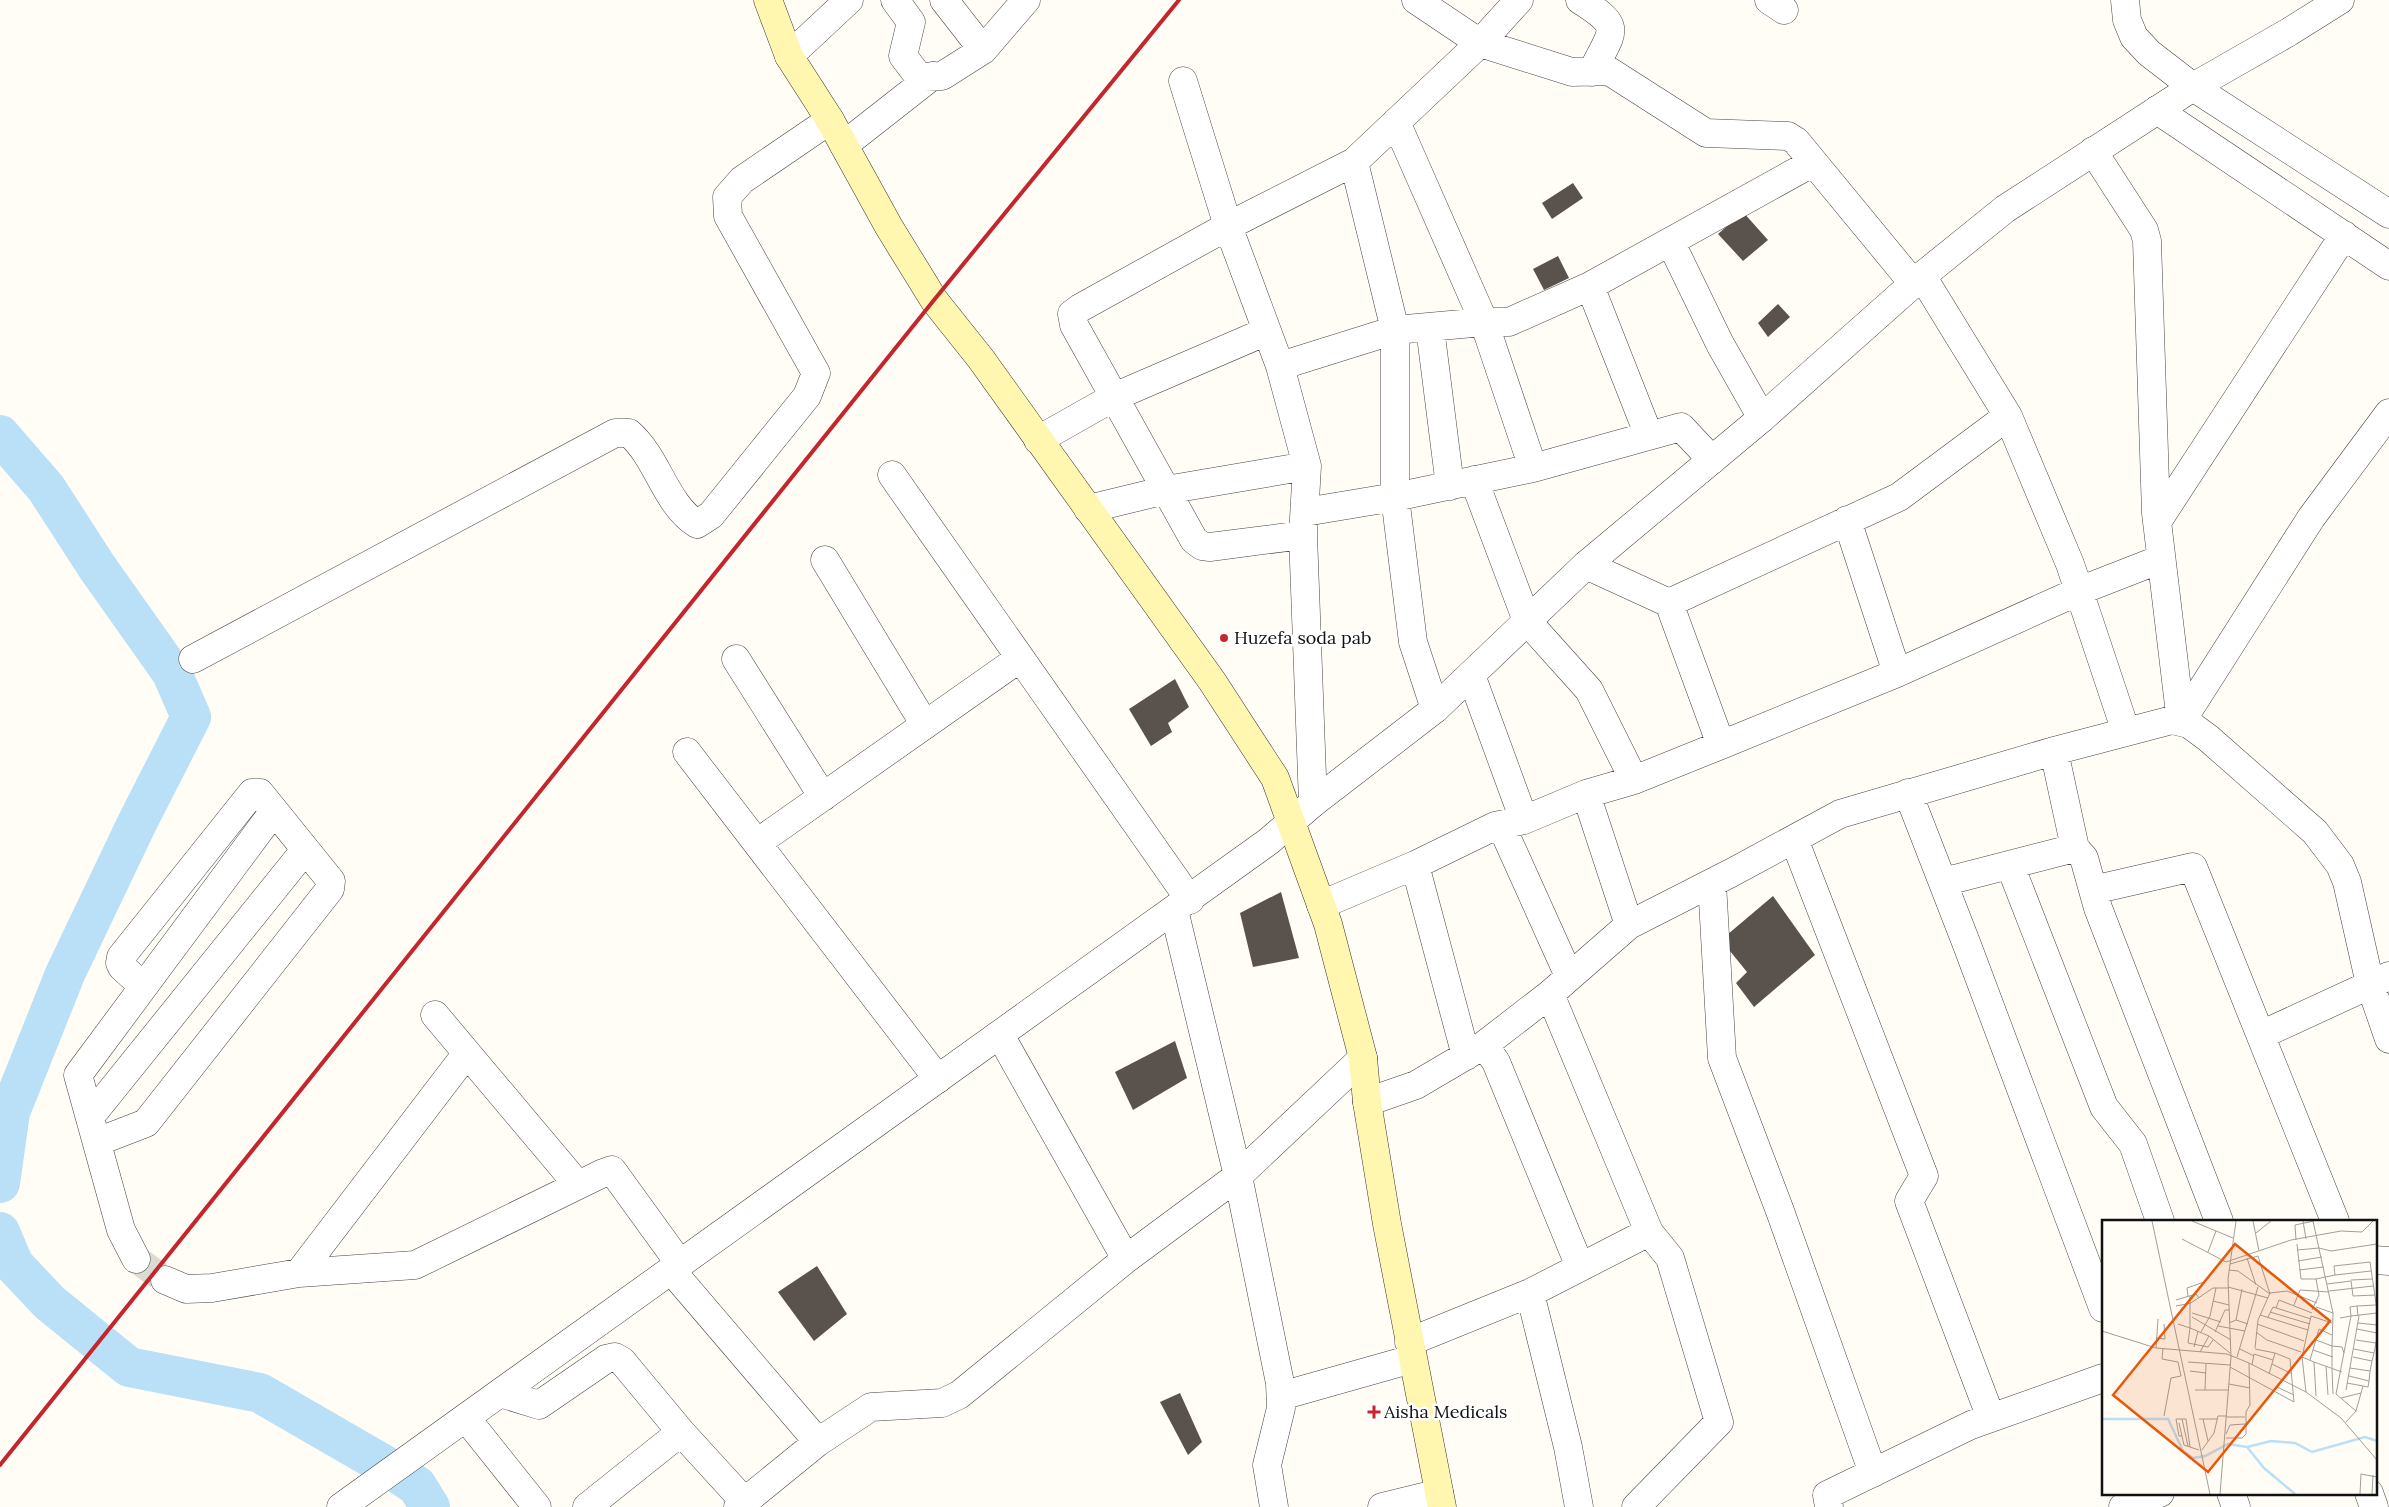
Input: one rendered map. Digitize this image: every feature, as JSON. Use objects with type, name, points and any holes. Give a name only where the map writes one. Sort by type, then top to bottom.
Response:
[{"type":"main road","points":[[768,0],[788,56],[830,120],[889,227],[934,300],[981,359],[1218,689],[1275,778],[1328,924],[1363,1058],[1367,1102],[1411,1351],[1440,1500]]},
{"type":"street","points":[[788,56],[849,0]]},
{"type":"street","points":[[895,0],[911,22],[903,56],[920,77],[946,74],[983,50],[1026,0]]},
{"type":"street","points":[[944,0],[983,50]]},
{"type":"street","points":[[1416,0],[1480,43],[1572,72],[1609,71],[1706,133],[1788,136],[1796,141],[1812,163],[1918,279],[2008,416],[2070,564],[2126,732]]},
{"type":"street","points":[[1519,0],[1480,43],[1354,162],[1228,226],[1072,314],[1074,325],[1194,540],[1202,546],[1210,547],[1304,524],[1395,497],[1533,468],[1681,427],[1712,460]]},
{"type":"street","points":[[1580,0],[1605,16],[1611,25],[1610,35],[1592,72]]},
{"type":"street","points":[[2125,0],[2127,20],[2134,37],[2149,53],[2193,87],[2389,214]]},
{"type":"street","points":[[341,1507],[1182,905],[1292,823],[1313,803],[1435,710],[1586,565],[1762,418],[1918,279],[2005,209],[2193,87],[2289,32],[2340,0]]},
{"type":"street","points":[[844,145],[932,76]]},
{"type":"street","points":[[1183,80],[1228,226],[1280,366],[1307,466],[1304,524],[1313,803]]},
{"type":"street","points":[[2157,110],[2389,266]]},
{"type":"street","points":[[193,659],[615,433],[629,433],[641,444],[685,516],[697,524],[711,516],[807,396],[816,373],[728,216],[727,197],[742,180],[830,120]]},
{"type":"street","points":[[1396,122],[1484,322],[1533,468]]},
{"type":"street","points":[[2093,151],[2144,230],[2147,241],[2157,522],[2180,722]]},
{"type":"street","points":[[1354,162],[1395,330],[1395,497],[1412,642],[1435,710]]},
{"type":"street","points":[[1280,366],[1395,330],[1484,322],[1509,322],[1590,286],[1671,243],[1812,163]]},
{"type":"street","points":[[2157,522],[2344,235]]},
{"type":"street","points":[[1671,243],[1720,344],[1762,418]]},
{"type":"street","points":[[1590,286],[1649,436]]},
{"type":"street","points":[[1430,328],[1462,483],[1528,621],[1589,690],[1634,780]]},
{"type":"street","points":[[1038,440],[1114,397],[1267,331]]},
{"type":"street","points":[[2180,722],[2311,518],[2389,413]]},
{"type":"street","points":[[1669,603],[1899,496],[2008,416]]},
{"type":"street","points":[[1088,508],[1166,490],[1307,466]]},
{"type":"street","points":[[892,474],[1020,658],[1182,905],[1282,1396],[1281,1408],[1268,1454],[1267,1465],[1274,1507]]},
{"type":"street","points":[[1847,520],[1897,673]]},
{"type":"street","points":[[1321,906],[1512,822],[1586,794],[1634,780],[1721,745],[1897,673],[2079,592],[2162,559]]},
{"type":"street","points":[[825,560],[925,725]]},
{"type":"street","points":[[1586,565],[1669,603],[1721,745]]},
{"type":"street","points":[[758,843],[1020,658]]},
{"type":"street","points":[[736,659],[823,797]]},
{"type":"street","points":[[1471,675],[1512,822],[1569,976]]},
{"type":"street","points":[[1367,1102],[1416,1085],[1475,1050],[1550,994],[1628,925],[1712,883],[1840,814],[2054,751],[2172,720],[2189,724],[2208,738],[2315,832],[2330,852],[2347,882],[2379,980],[2389,1039]]},
{"type":"street","points":[[2054,751],[2075,848],[2084,858],[2093,890],[2219,1220]]},
{"type":"street","points":[[687,752],[938,1079]]},
{"type":"street","points":[[93,1130],[146,1123],[330,889],[331,881],[260,793],[252,793],[121,957],[120,963],[122,966],[143,986],[78,1075],[93,1130],[121,1230],[136,1259]]},
{"type":"street","points":[[1908,793],[2102,1305]]},
{"type":"street","points":[[1586,794],[1628,925]]},
{"type":"street","points":[[1794,839],[1924,1176],[1909,1201],[1991,1418]]},
{"type":"street","points":[[1943,882],[2075,848]]},
{"type":"street","points":[[93,1130],[305,850]]},
{"type":"street","points":[[1415,865],[1475,1050],[1496,1062],[1580,1267]]},
{"type":"street","points":[[2010,865],[2104,1107],[2133,1144],[2160,1220]]},
{"type":"street","points":[[2093,890],[2193,866],[2335,1220]]},
{"type":"street","points":[[1712,883],[1722,1058],[1780,1211],[1873,1473]]},
{"type":"street","points":[[2262,1035],[2379,980]]},
{"type":"street","points":[[1550,994],[1649,1232],[1670,1258],[1719,1422],[1636,1507]]},
{"type":"street","points":[[435,1014],[578,1185]]},
{"type":"street","points":[[1000,1035],[1126,1259]]},
{"type":"street","points":[[299,1273],[467,1053]]},
{"type":"street","points":[[500,1393],[539,1405],[606,1359],[615,1357],[622,1361],[741,1504],[818,1442],[871,1407],[951,1400],[1126,1259],[1238,1176],[1363,1058]]},
{"type":"street","points":[[165,1280],[186,1289],[212,1288],[299,1273],[415,1265],[612,1170],[676,1267],[818,1442]]},
{"type":"street","points":[[1282,1396],[1411,1351],[1649,1232]]},
{"type":"street","points":[[2376,1260],[2389,1261]]},
{"type":"street","points":[[1530,1292],[1568,1447],[1579,1507]]},
{"type":"street","points":[[1829,1507],[1827,1495],[1971,1425],[2102,1378]]},
{"type":"street","points":[[466,1418],[537,1507]]},
{"type":"street","points":[[588,1507],[681,1432]]},
{"type":"street","points":[[2123,1507],[2157,1494]]},
{"type":"street","points":[[2231,1494],[2236,1507]]},
{"type":"street","points":[[2369,1494],[2374,1507]]},
{"type":"street","points":[[1382,1507],[1440,1500]]},
{"type":"building","points":[[1573,183],[1583,198],[1552,219],[1542,203]]},
{"type":"building","points":[[1743,212],[1768,240],[1743,261],[1718,234]]},
{"type":"building","points":[[1558,256],[1569,278],[1544,290],[1533,269]]},
{"type":"building","points":[[1778,304],[1790,317],[1768,337],[1758,323]]},
{"type":"building","points":[[1175,679],[1189,707],[1168,723],[1172,732],[1151,746],[1129,709]]},
{"type":"building","points":[[1281,892],[1299,958],[1253,967],[1240,913]]},
{"type":"building","points":[[1773,896],[1815,955],[1754,1007],[1736,983],[1747,972],[1721,940]]},
{"type":"building","points":[[1175,1041],[1187,1078],[1133,1110],[1115,1072]]},
{"type":"building","points":[[817,1266],[847,1314],[814,1341],[778,1292]]},
{"type":"building","points":[[1180,1393],[1202,1442],[1188,1455],[1160,1402]]},
{"type":"waterway","points":[[0,435],[46,488],[97,567],[172,673],[191,717],[137,823],[65,974],[10,1112],[0,1183]]},
{"type":"waterway","points":[[0,1232],[14,1265],[50,1303],[129,1367],[260,1393],[393,1470],[417,1486],[430,1507]]},
{"type":"tunnel","points":[[136,1259],[165,1280]]},
{"type":"railway","points":[[0,1465],[934,300],[1179,0]]},
{"type":"place","name":"Huzefa soda pab","points":[[1224,638]]},
{"type":"place","name":"Aisha Medicals","points":[[1374,1412]]}]
